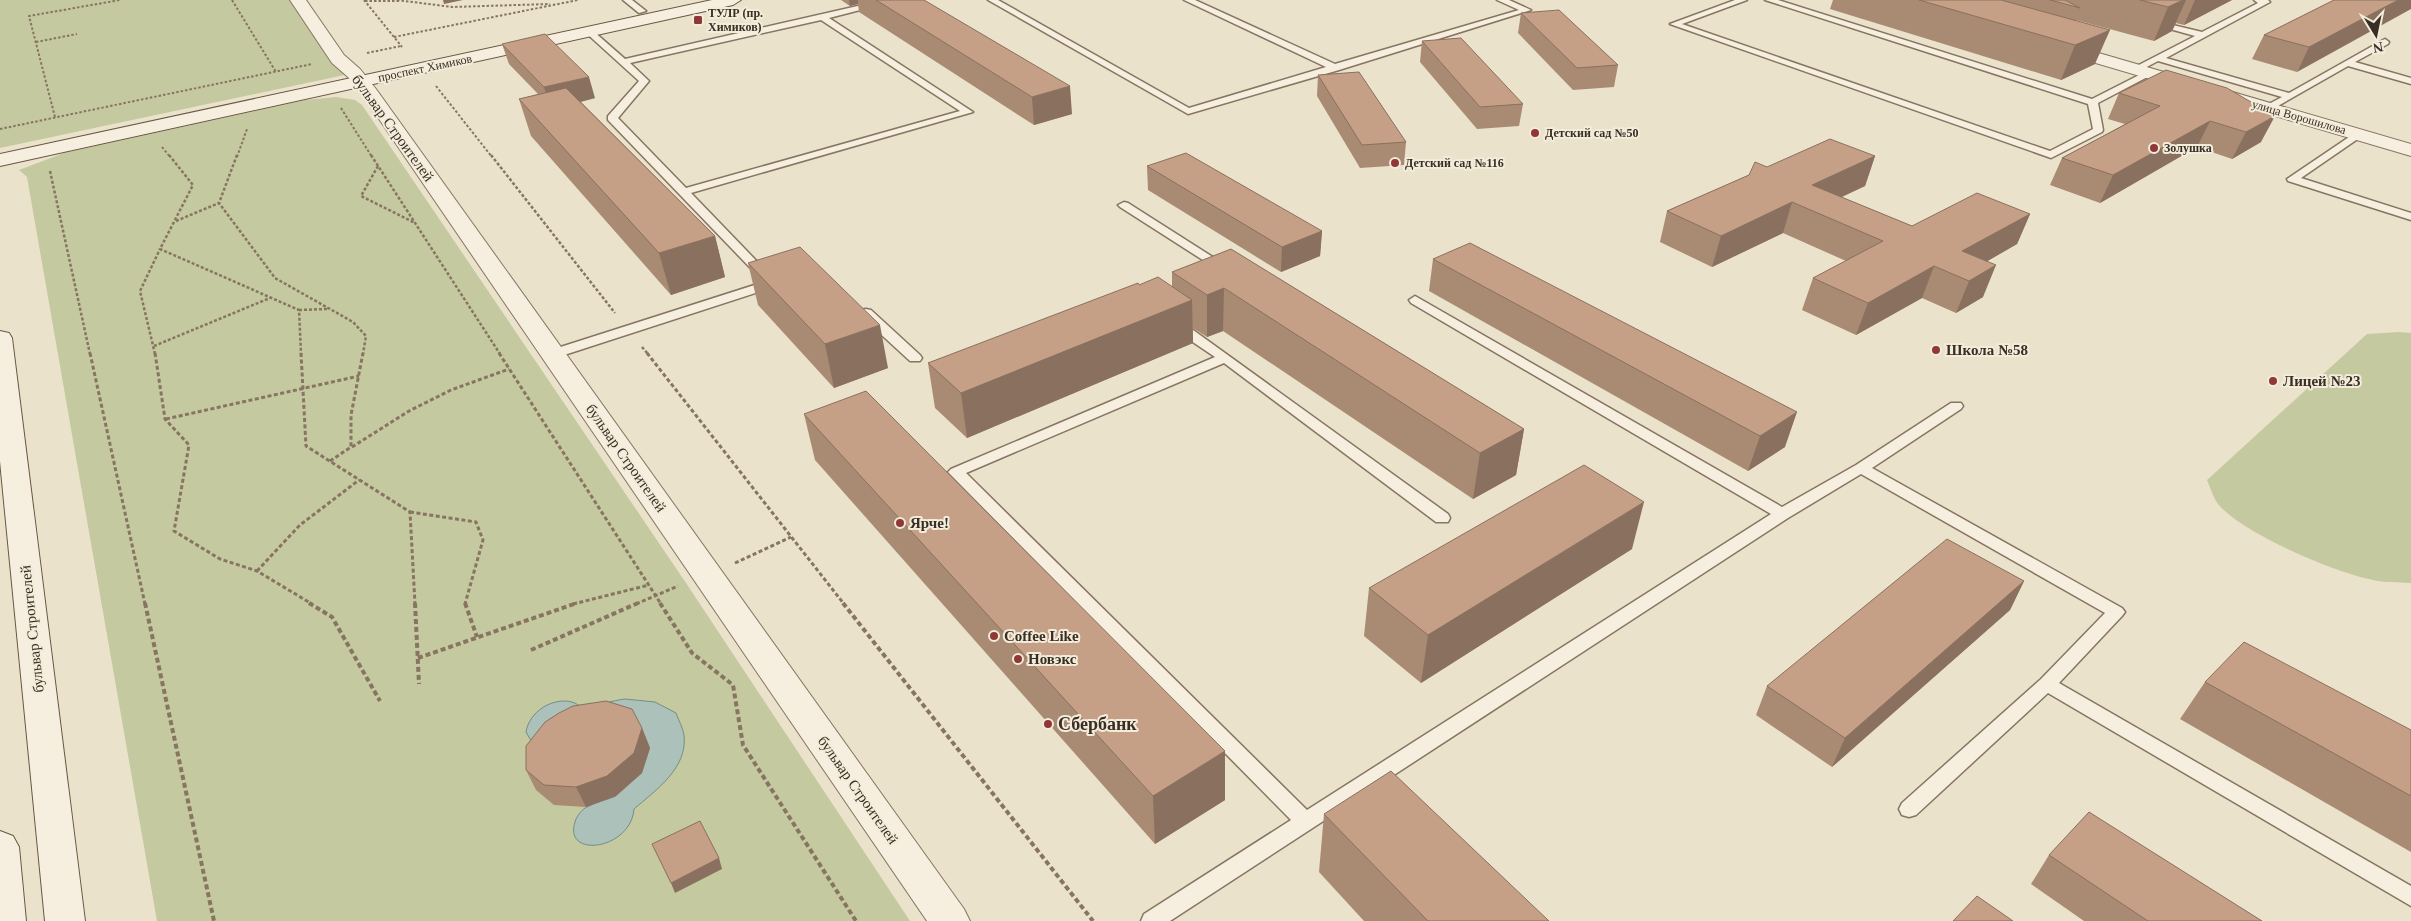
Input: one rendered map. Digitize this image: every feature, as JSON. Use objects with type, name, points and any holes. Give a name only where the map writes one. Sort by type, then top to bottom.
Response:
[{"type":"main road","name":"бульвар Строителей","points":[[298,0],[338,59],[358,77],[950,921]]},
{"type":"main road","name":"проспект Химиков","points":[[0,160],[693,0]]},
{"type":"main road","name":"проспект Химиков","points":[[0,148],[589,32],[733,0]]},
{"type":"main road","name":"улица Ворошилова","points":[[2041,41],[2243,107],[2269,108],[2411,150]]},
{"type":"main road","name":"бульвар Строителей","points":[[0,338],[65,921]]},
{"type":"main road","points":[[0,847],[3,900]]},
{"type":"lane","points":[[627,0],[642,11]]},
{"type":"lane","points":[[624,62],[895,0]]},
{"type":"lane","points":[[992,0],[1188,111],[1527,10],[1501,0]]},
{"type":"lane","points":[[1188,0],[1336,68]]},
{"type":"lane","points":[[1743,0],[1674,24],[2051,155],[2098,130],[2093,102]]},
{"type":"lane","points":[[1769,0],[2093,102],[2145,74],[2203,35],[2266,2],[2258,0]]},
{"type":"lane","points":[[684,192],[968,112],[822,17]]},
{"type":"lane","points":[[2148,20],[2203,35]]},
{"type":"lane","points":[[553,354],[777,282],[684,192],[612,118],[644,81],[589,32]]},
{"type":"lane","points":[[2269,108],[2385,42]]},
{"type":"lane","points":[[2347,64],[2411,81]]},
{"type":"lane","points":[[2145,74],[2290,96]]},
{"type":"lane","points":[[2358,134],[2292,179],[2411,217]]},
{"type":"lane","points":[[1124,205],[1225,268],[1206,276]]},
{"type":"lane","points":[[1415,300],[1782,514]]},
{"type":"lane","points":[[860,307],[915,358]]},
{"type":"lane","points":[[1164,316],[1225,358],[1442,518]]},
{"type":"lane","points":[[1225,358],[956,472],[1305,821]]},
{"type":"lane","points":[[1152,921],[1305,821],[1380,784],[1782,514],[1861,468],[1956,406]]},
{"type":"lane","points":[[1861,468],[2116,612],[2047,684],[1909,809]]},
{"type":"lane","points":[[2047,684],[2411,897]]},
{"type":"path","points":[[55,117],[29,16],[120,0]]},
{"type":"path","points":[[232,0],[276,72]]},
{"type":"path","points":[[394,38],[578,0]]},
{"type":"path","points":[[364,1],[400,2],[452,8],[561,4]]},
{"type":"path","points":[[364,1],[405,52]]},
{"type":"path","points":[[36,42],[77,34]]},
{"type":"path","points":[[0,129],[401,46]]},
{"type":"path","points":[[431,80],[1093,921]]},
{"type":"path","points":[[336,100],[692,653],[732,685],[742,745],[856,921]]},
{"type":"path","points":[[174,222],[219,203],[248,127]]},
{"type":"path","points":[[155,140],[194,185],[140,291],[154,346],[165,419],[189,445],[174,530],[220,559],[257,571],[332,617],[380,700]]},
{"type":"path","points":[[48,163],[214,921]]},
{"type":"path","points":[[378,166],[361,196],[415,223]]},
{"type":"path","points":[[219,203],[275,278],[353,322],[366,336],[351,415],[351,447]]},
{"type":"path","points":[[160,249],[299,310],[328,309]]},
{"type":"path","points":[[154,346],[270,298]]},
{"type":"path","points":[[299,310],[306,446],[410,512],[476,522],[483,540],[464,604],[477,637]]},
{"type":"path","points":[[330,461],[410,410],[451,390],[509,369]]},
{"type":"path","points":[[165,419],[359,376]]},
{"type":"path","points":[[257,571],[300,525],[359,480]]},
{"type":"path","points":[[410,512],[419,684]]},
{"type":"path","points":[[731,564],[791,537]]},
{"type":"path","points":[[531,650],[686,583]]},
{"type":"path","points":[[418,658],[580,602],[649,585]]},
{"type":"green space","points":[[0,0],[298,0],[354,73],[0,148]]},
{"type":"green space","points":[[336,97],[355,100],[362,105],[686,583],[910,921],[157,921],[27,177],[19,170],[64,153],[305,100]]},
{"type":"green space","points":[[2411,333],[2411,583],[2379,581],[2353,575],[2311,559],[2267,538],[2247,527],[2218,504],[2207,480],[2367,334]]},
{"type":"water","points":[[625,699],[655,702],[676,713],[684,735],[684,747],[676,768],[661,786],[634,809],[630,823],[622,834],[611,841],[599,845],[588,845],[579,841],[574,834],[575,822],[581,811],[616,796],[530,739],[526,732],[532,718],[549,704],[564,701],[573,702],[583,707]]},
{"type":"building","points":[[876,0],[924,0],[1070,86],[1032,97]]},
{"type":"building","points":[[1919,0],[2001,0],[2110,30],[2075,45]]},
{"type":"building","points":[[2050,0],[2065,0],[2080,8]]},
{"type":"building","points":[[2140,0],[2183,0],[2168,7]]},
{"type":"building","points":[[2334,0],[2398,0],[2309,47],[2264,35]]},
{"type":"building","points":[[1559,10],[1618,65],[1577,68],[1521,13]]},
{"type":"building","points":[[545,34],[589,77],[544,87],[502,44]]},
{"type":"building","points":[[1461,38],[1523,104],[1480,107],[1422,41]]},
{"type":"building","points":[[2166,70],[2227,88],[2275,116],[2246,132],[2210,121],[2113,175],[2062,158],[2160,106],[2119,93]]},
{"type":"building","points":[[1359,72],[1406,142],[1362,145],[1318,75]]},
{"type":"building","points":[[566,88],[715,236],[659,253],[519,99]]},
{"type":"building","points":[[1830,139],[1875,156],[1812,185],[1912,226],[1977,193],[2030,214],[1962,251],[1996,265],[1969,281],[1934,266],[1868,303],[1813,278],[1883,241],[1792,202],[1721,236],[1667,211],[1749,175],[1755,162],[1767,167]]},
{"type":"building","points":[[1186,153],[1322,231],[1282,247],[1147,166]]},
{"type":"building","points":[[1470,243],[1797,412],[1760,436],[1433,259]]},
{"type":"building","points":[[800,247],[880,325],[825,344],[748,263]]},
{"type":"building","points":[[1231,249],[1524,429],[1480,453],[1224,288],[1207,295],[1172,272]]},
{"type":"building","points":[[1158,277],[1192,300],[961,393],[928,363],[1138,283],[1139,285]]},
{"type":"building","points":[[866,391],[1225,751],[1153,796],[804,414]]},
{"type":"building","points":[[1584,465],[1644,502],[1428,635],[1369,588]]},
{"type":"building","points":[[1947,539],[2024,581],[1845,738],[1767,686]]},
{"type":"building","points":[[2244,642],[2411,730],[2411,796],[2205,682]]},
{"type":"building","points":[[606,701],[632,709],[642,728],[634,753],[607,776],[576,787],[544,785],[526,770],[526,746],[545,722],[573,706]]},
{"type":"building","points":[[1391,771],[1549,921],[1428,921],[1324,814]]},
{"type":"building","points":[[2089,812],[2262,921],[2148,921],[2049,855]]},
{"type":"building","points":[[700,821],[719,858],[671,883],[652,844]]},
{"type":"building","points":[[1977,896],[2013,921],[1953,921]]},
{"type":"place","name":"ТУЛР (пр. Химиков)","points":[[698,20]]},
{"type":"place","name":"Детский сад №50","points":[[1535,133]]},
{"type":"place","name":"Золушка","points":[[2154,148]]},
{"type":"place","name":"Детский сад №116","points":[[1395,163]]},
{"type":"place","name":"Школа №58","points":[[1936,350]]},
{"type":"place","name":"Лицей №23","points":[[2273,381]]},
{"type":"place","name":"Ярче!","points":[[900,523]]},
{"type":"place","name":"Coffee Like","points":[[994,636]]},
{"type":"place","name":"Новэкс","points":[[1018,659]]},
{"type":"place","name":"Сбербанк","points":[[1048,724]]}]
